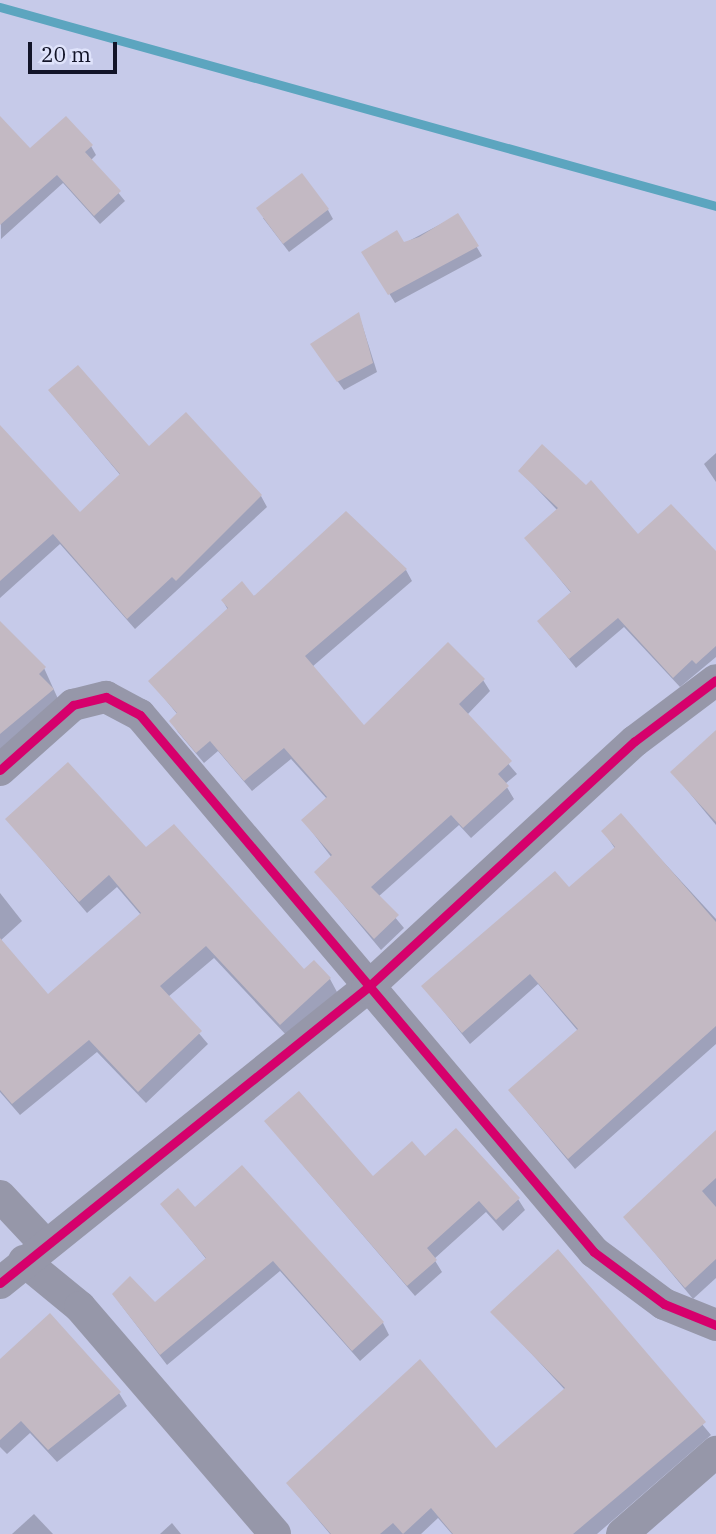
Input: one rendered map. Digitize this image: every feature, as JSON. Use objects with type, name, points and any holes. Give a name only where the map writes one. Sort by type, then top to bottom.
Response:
[{"type":"street","points":[[0,1283],[34,1252],[367,988],[635,741],[716,680]]},
{"type":"street","points":[[0,770],[73,705],[106,697],[140,715],[367,988],[594,1252],[664,1304],[716,1325]]},
{"type":"street","points":[[0,1196],[34,1252],[275,1534]]},
{"type":"street","points":[[622,1534],[716,1452]]},
{"type":"building","points":[[0,116],[30,148],[66,116],[93,145],[85,152],[121,191],[94,216],[57,175],[0,225]]},
{"type":"building","points":[[302,173],[329,209],[283,244],[256,208]]},
{"type":"building","points":[[458,213],[479,246],[388,295],[361,252],[397,230],[404,242],[419,237]]},
{"type":"building","points":[[359,312],[373,363],[337,382],[310,344]]},
{"type":"building","points":[[78,365],[149,446],[186,412],[262,495],[176,581],[172,577],[127,619],[53,534],[0,581],[0,425],[80,512],[120,474],[48,390]]},
{"type":"building","points":[[542,444],[586,485],[591,480],[638,534],[671,504],[716,551],[716,646],[696,664],[692,660],[673,678],[618,618],[569,659],[537,621],[571,592],[524,538],[558,508],[518,471]]},
{"type":"building","points":[[346,511],[407,569],[305,656],[364,725],[448,642],[485,679],[459,704],[512,761],[498,774],[509,786],[463,828],[451,815],[371,887],[399,915],[374,939],[314,872],[332,855],[301,820],[327,797],[284,748],[244,781],[210,741],[196,753],[169,721],[177,713],[148,681],[228,608],[221,600],[242,581],[254,596]]},
{"type":"building","points":[[0,621],[46,667],[39,674],[54,689],[0,734]]},
{"type":"building","points":[[716,730],[716,822],[670,772]]},
{"type":"building","points":[[68,762],[146,847],[174,824],[304,969],[314,960],[331,978],[280,1025],[206,946],[160,986],[202,1031],[138,1092],[89,1040],[12,1104],[0,1090],[0,938],[48,994],[141,913],[109,875],[79,902],[5,819]]},
{"type":"building","points":[[621,813],[716,922],[716,1026],[568,1159],[508,1090],[578,1029],[530,974],[462,1033],[421,986],[555,871],[569,887],[615,847],[601,831]]},
{"type":"building","points":[[299,1091],[373,1176],[412,1141],[425,1156],[456,1128],[520,1198],[496,1220],[479,1201],[427,1248],[437,1260],[407,1286],[264,1121]]},
{"type":"building","points":[[716,1130],[716,1178],[702,1191],[716,1207],[716,1259],[685,1288],[623,1217]]},
{"type":"building","points":[[242,1165],[384,1322],[352,1351],[273,1261],[160,1355],[112,1294],[130,1276],[155,1302],[206,1258],[160,1204],[178,1188],[195,1207]]},
{"type":"building","points":[[558,1249],[706,1422],[573,1534],[453,1534],[431,1508],[403,1534],[393,1523],[380,1534],[331,1534],[286,1483],[420,1359],[496,1448],[565,1388],[490,1312]]},
{"type":"building","points":[[50,1313],[121,1392],[48,1450],[21,1421],[0,1440],[0,1359]]},
{"type":"waterway","points":[[0,7],[716,206]]},
{"type":"cycle path","points":[[0,1283],[367,988],[635,741],[716,680]]},
{"type":"cycle path","points":[[0,770],[73,705],[106,697],[140,715],[594,1252],[664,1304],[716,1325]]}]
